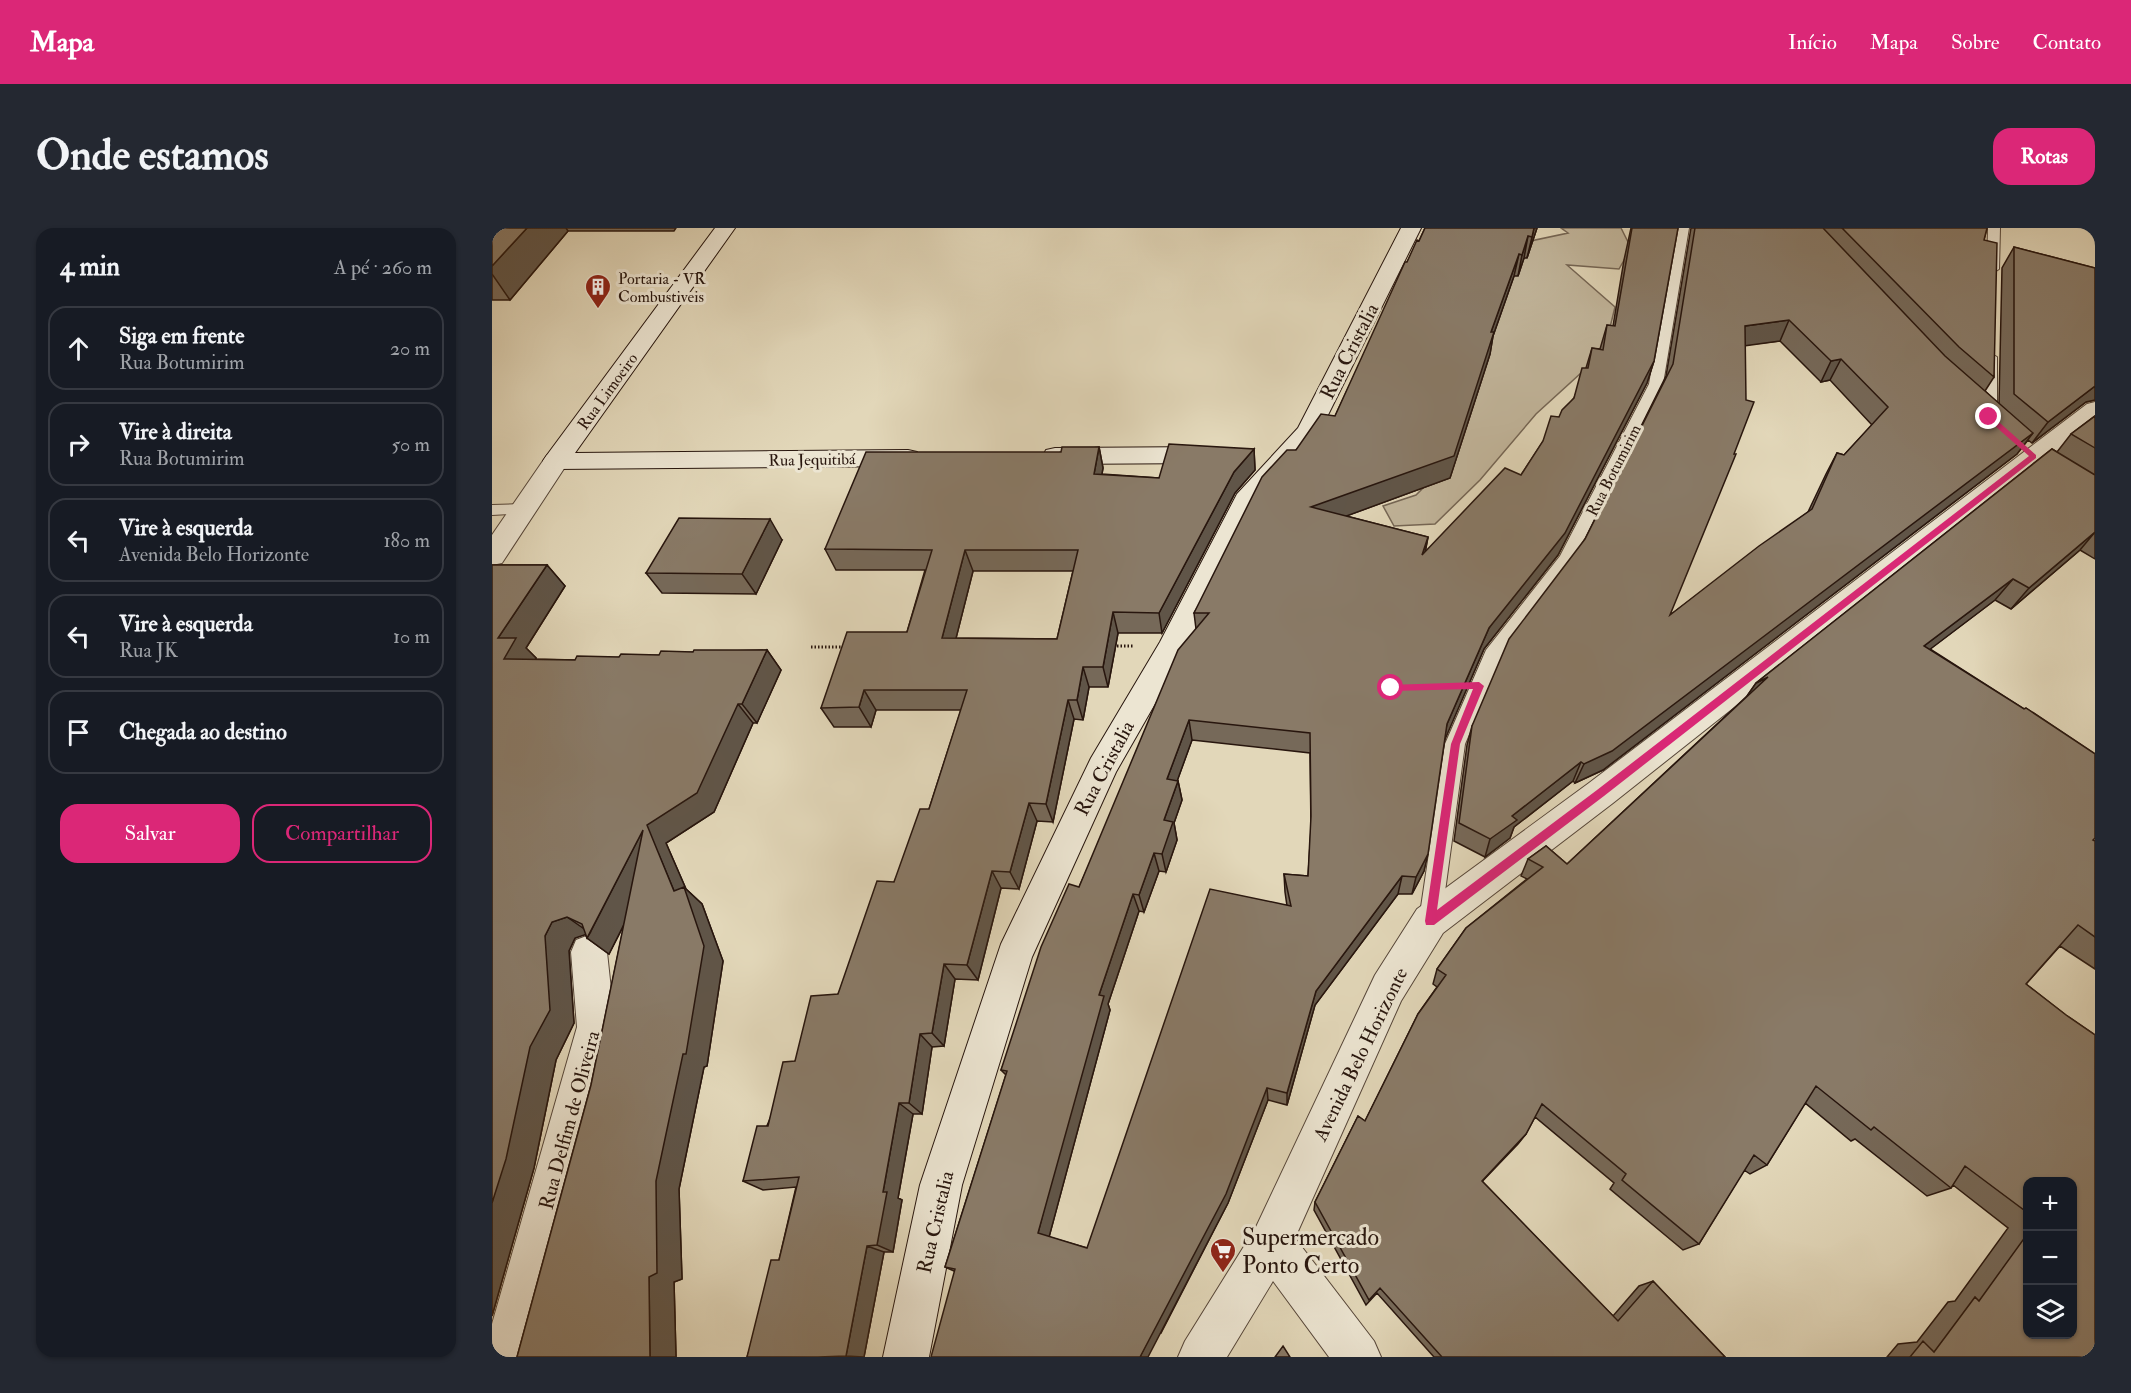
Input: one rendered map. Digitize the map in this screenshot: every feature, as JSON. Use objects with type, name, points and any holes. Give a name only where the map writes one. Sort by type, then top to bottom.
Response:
[{"type":"street","name":"Rua Limoeiro","points":[[492,556],[556,461],[725,228]]},
{"type":"street","name":"Rua Cristalia","points":[[906,1357],[941,1185],[1014,956],[1102,766],[1173,646],[1250,494],[1284,454],[1308,431],[1411,228]]},
{"type":"street","name":"Avenida Belo Horizonte","points":[[1201,1357],[1271,1242],[1388,988],[1430,921],[2038,458],[2095,409]]},
{"type":"street","points":[[1034,457],[1284,454]]},
{"type":"street","name":"Rua Jequitibá","points":[[556,461],[926,458]]},
{"type":"street","name":"Rua Delfim de Oliveira","points":[[506,1357],[596,1027],[589,952]]},
{"type":"street","points":[[1271,1242],[1358,1357]]},
{"type":"lane","name":"Rua Botumirim","points":[[1430,921],[1455,744],[1493,655],[1567,559],[1656,384],[1683,228]]},
{"type":"lane","points":[[1992,287],[1994,228]]},
{"type":"lane","points":[[1989,417],[1991,346]]},
{"type":"lane","points":[[1972,402],[2004,430]]},
{"type":"lane","points":[[492,510],[524,509]]},
{"type":"path","points":[[1102,646],[1173,646]]},
{"type":"path","points":[[811,647],[846,647]]},
{"type":"shaded area","points":[[1561,228],[1621,228],[1631,248],[1619,269],[1567,265],[1615,307],[1604,352],[1536,414],[1480,480],[1435,524],[1394,526],[1383,506],[1416,495],[1430,481],[1521,243],[1568,233]]},
{"type":"building","points":[[492,228],[527,228],[492,266]]},
{"type":"building","points":[[1425,228],[1534,228],[1532,237],[1528,236],[1522,255],[1519,254],[1491,332],[1494,332],[1454,456],[1311,507],[1428,537],[1422,555],[1505,468],[1521,475],[1543,441],[1551,416],[1559,417],[1562,410],[1574,398],[1582,368],[1588,368],[1592,348],[1603,350],[1607,325],[1615,326],[1632,228],[1678,228],[1654,361],[1565,533],[1489,628],[1447,724],[1428,854],[1416,877],[1402,876],[1316,991],[1287,1093],[1267,1088],[1226,1194],[1140,1357],[931,1357],[955,1269],[945,1267],[1007,1071],[1001,1070],[1041,947],[1069,884],[1079,887],[1178,650],[1209,613],[1194,613],[1262,477],[1287,450],[1296,450],[1321,414],[1335,416],[1405,262],[1417,240],[1419,241]],"holes":[[[1189,720],[1310,733],[1311,816],[1308,876],[1284,874],[1291,906],[1210,889],[1087,1248],[1038,1233],[1104,996],[1099,995],[1133,894],[1139,895],[1154,853],[1162,854],[1173,822],[1164,820],[1178,781],[1167,779]]]},
{"type":"building","points":[[1695,228],[1823,228],[1945,356],[2033,433],[1612,751],[1584,764],[1581,762],[1512,816],[1517,820],[1490,839],[1459,823],[1472,726],[1509,639],[1585,539],[1673,364]],"holes":[[[1789,320],[1831,361],[1841,359],[1888,407],[1844,455],[1837,453],[1812,509],[1759,546],[1670,615],[1736,454],[1734,454],[1754,402],[1746,400],[1745,326]]]},
{"type":"building","points":[[1842,228],[1987,228],[1984,240],[1997,243],[1994,377],[1959,347]]},
{"type":"building","points":[[2014,247],[2095,268],[2095,386],[2048,422],[2014,394]]},
{"type":"building","points":[[2095,416],[2095,448],[2071,434]]},
{"type":"building","points":[[1169,444],[1254,449],[1234,472],[1159,613],[1113,612],[1103,667],[1083,667],[1077,700],[1068,700],[1046,804],[1029,803],[1010,872],[992,871],[967,965],[944,964],[932,1033],[920,1034],[909,1103],[899,1103],[883,1192],[887,1192],[877,1245],[867,1246],[846,1356],[747,1357],[771,1260],[779,1260],[799,1177],[743,1181],[757,1126],[768,1126],[783,1062],[795,1061],[811,996],[838,994],[877,881],[894,882],[920,809],[929,809],[967,690],[864,690],[859,707],[821,708],[847,632],[907,632],[932,550],[825,549],[866,452],[1061,452],[1062,447],[1099,447],[1094,474],[1159,478]],"holes":[[[965,550],[1078,550],[1057,639],[942,638]]]},
{"type":"building","points":[[2052,449],[2095,475],[2095,532],[2029,588],[2013,579],[1924,646],[2024,709],[2026,708],[2095,754],[2095,838],[2093,840],[2095,841],[2095,937],[2078,925],[2026,984],[2095,1035],[2095,1357],[1910,1357],[1923,1341],[1934,1352],[1975,1297],[1979,1301],[2023,1240],[2023,1339],[2077,1339],[2077,1177],[2023,1177],[2023,1209],[1965,1166],[1951,1188],[1874,1127],[1871,1130],[1816,1086],[1767,1165],[1754,1155],[1699,1244],[1622,1180],[1626,1174],[1542,1104],[1526,1134],[1482,1181],[1618,1321],[1653,1281],[1725,1357],[1442,1357],[1380,1288],[1369,1300],[1315,1202],[1358,1116],[1365,1121],[1418,1014],[1446,975],[1437,969],[1466,928],[1543,867],[1528,859],[1546,846],[1567,864],[1768,677],[1756,683]]},
{"type":"building","points":[[679,518],[770,519],[742,574],[646,573]]},
{"type":"building","points":[[492,565],[547,565],[498,638],[516,638],[504,659],[575,660],[577,656],[659,655],[661,651],[767,650],[742,704],[738,704],[697,793],[647,825],[674,891],[684,887],[704,946],[686,1054],[683,1054],[656,1181],[657,1273],[649,1277],[650,1357],[517,1357],[591,1085],[643,830],[587,938],[582,924],[567,917],[552,922],[545,936],[550,1010],[530,1047],[506,1159],[492,1203]]},
{"type":"building","points":[[1283,1346],[1290,1357],[1275,1357]]},
{"type":"place","name":"Portaria - VR Combustiveis","points":[[598,310]]},
{"type":"place","name":"Supermercado Ponto Certo","points":[[1223,1274]]},
{"type":"route","points":[[1391,688],[1479,686],[1455,744],[1430,921],[1601,793],[2034,456],[1989,417]]}]
